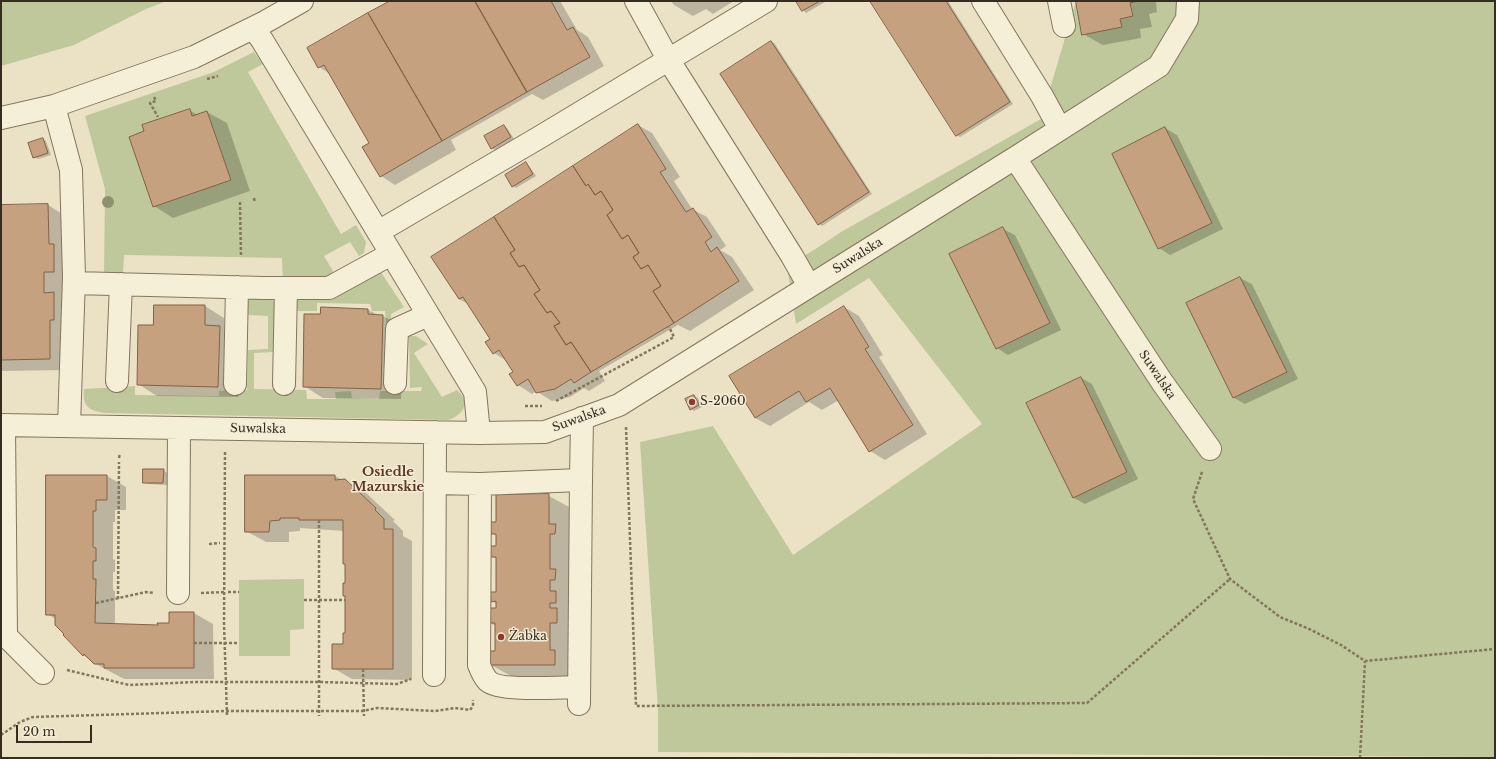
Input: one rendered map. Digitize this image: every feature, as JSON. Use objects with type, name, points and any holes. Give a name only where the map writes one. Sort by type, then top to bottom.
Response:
[{"type":"street","points":[[1,118],[54,106],[194,57],[253,28],[302,1]]},
{"type":"street","points":[[636,1],[668,59],[792,256],[809,286]]},
{"type":"street","points":[[378,232],[540,137],[766,1]]},
{"type":"street","points":[[983,1],[1038,90],[1060,129]]},
{"type":"street","points":[[1059,1],[1064,26]]},
{"type":"street","name":"Suwalska","points":[[3,426],[479,433],[545,432],[619,405],[1015,158],[1159,66],[1187,19],[1188,1]]},
{"type":"street","points":[[253,28],[262,40],[475,392],[479,433]]},
{"type":"street","points":[[54,106],[71,170],[74,283],[69,426]]},
{"type":"street","name":"Suwalska","points":[[1015,158],[1162,382],[1210,449]]},
{"type":"street","points":[[74,283],[329,288],[392,254]]},
{"type":"street","points":[[117,381],[121,284]]},
{"type":"street","points":[[235,384],[237,287]]},
{"type":"street","points":[[284,384],[286,288]]},
{"type":"street","points":[[396,383],[397,329],[428,315]]},
{"type":"street","points":[[480,484],[479,665],[488,681],[495,686],[579,695],[582,418]]},
{"type":"street","points":[[3,426],[6,636],[40,670]]},
{"type":"street","points":[[178,593],[179,428]]},
{"type":"street","points":[[434,673],[435,432]]},
{"type":"street","points":[[435,483],[480,484],[581,480]]},
{"type":"path","points":[[204,80],[218,76]]},
{"type":"path","points":[[154,96],[156,101],[150,103],[158,117]]},
{"type":"path","points":[[254,198],[255,203]]},
{"type":"path","points":[[240,202],[241,257]]},
{"type":"path","points":[[554,402],[674,337],[669,327]]},
{"type":"path","points":[[524,406],[547,406]]},
{"type":"path","points":[[626,422],[636,706],[1087,703],[1230,579]]},
{"type":"path","points":[[1210,449],[1193,499],[1230,579],[1280,617],[1307,628],[1341,645],[1365,661],[1495,649]]},
{"type":"path","points":[[225,452],[225,644],[227,716]]},
{"type":"path","points":[[118,599],[120,454]]},
{"type":"path","points":[[319,520],[319,716]]},
{"type":"path","points":[[209,544],[220,543]]},
{"type":"path","points":[[96,603],[146,592],[239,592]]},
{"type":"path","points":[[304,600],[345,600]]},
{"type":"path","points":[[194,643],[239,643]]},
{"type":"path","points":[[1360,758],[1365,661]]},
{"type":"path","points":[[40,670],[51,666],[129,685],[195,682],[319,682],[397,684],[434,673]]},
{"type":"path","points":[[363,669],[364,716]]},
{"type":"path","points":[[1,734],[20,722],[32,717],[227,711],[363,711],[377,708],[435,711],[455,708],[470,710],[472,706]]},
{"type":"green space","points":[[1,1],[167,1],[146,9],[74,45],[1,66]]},
{"type":"green space","points":[[1076,1],[1495,1],[1495,757],[658,752],[658,710],[640,442],[713,426],[793,555],[982,424],[869,278],[796,324],[787,266],[841,232],[1041,119]]},
{"type":"green space","points":[[254,52],[263,64],[248,72],[341,234],[356,225],[366,242],[364,253],[359,256],[350,242],[324,256],[333,271],[327,285],[283,285],[282,258],[124,255],[123,273],[104,272],[105,189],[85,116],[214,72]]},
{"type":"green space","points":[[380,271],[404,307],[391,314],[391,333],[387,333],[385,311],[372,311],[370,304],[317,303],[317,311],[294,311],[295,295]]},
{"type":"green space","points":[[257,297],[268,298],[274,301],[276,308],[274,352],[254,353],[254,389],[306,390],[307,399],[336,399],[335,392],[351,391],[352,398],[379,399],[380,391],[421,391],[422,387],[410,388],[409,336],[416,336],[428,344],[414,353],[442,397],[457,390],[463,396],[463,409],[458,415],[447,420],[105,413],[95,411],[86,404],[84,400],[84,389],[135,386],[135,395],[219,396],[219,391],[247,390],[248,350],[268,349],[268,316],[247,315],[247,304],[250,299]]},
{"type":"green space","points":[[304,579],[304,629],[290,630],[290,656],[239,656],[239,580]]},
{"type":"building","points":[[390,1],[475,1],[527,92],[442,141],[368,13]]},
{"type":"building","points":[[475,1],[551,1],[567,30],[573,27],[590,57],[527,92]]},
{"type":"building","points":[[796,1],[820,1],[802,11]]},
{"type":"building","points":[[870,1],[946,1],[1010,102],[956,136]]},
{"type":"building","points":[[1076,1],[1138,1],[1130,3],[1133,16],[1120,19],[1122,27],[1082,35]]},
{"type":"building","points":[[368,13],[442,141],[380,177],[362,147],[369,143],[324,65],[318,68],[307,48]]},
{"type":"building","points":[[771,41],[869,192],[818,225],[720,74]]},
{"type":"building","points":[[190,109],[192,116],[207,111],[231,180],[153,207],[129,137],[144,131],[142,125]]},
{"type":"building","points":[[638,124],[666,169],[660,172],[686,212],[693,208],[712,237],[705,242],[711,252],[717,247],[739,281],[674,323],[653,291],[661,286],[648,265],[641,269],[633,257],[639,253],[628,235],[622,239],[607,215],[613,210],[601,191],[595,195],[588,184],[586,186],[573,166]]},
{"type":"building","points":[[504,125],[511,137],[491,149],[484,136]]},
{"type":"building","points":[[1165,127],[1212,223],[1158,249],[1112,154]]},
{"type":"building","points":[[43,138],[48,153],[33,158],[28,143]]},
{"type":"building","points":[[526,162],[533,174],[512,187],[505,175]]},
{"type":"building","points":[[573,166],[586,186],[588,184],[595,195],[601,191],[613,210],[607,215],[622,239],[628,235],[639,253],[633,257],[641,269],[648,265],[661,286],[653,291],[674,323],[591,372],[571,342],[566,345],[554,326],[560,323],[551,311],[547,313],[534,294],[540,290],[524,265],[519,267],[510,253],[515,250],[494,217]]},
{"type":"building","points":[[48,204],[49,244],[54,244],[54,272],[44,272],[44,293],[54,292],[54,320],[50,320],[50,359],[1,360],[1,205]]},
{"type":"building","points":[[494,217],[515,250],[510,253],[519,267],[524,265],[540,290],[534,294],[547,313],[551,311],[560,323],[554,326],[566,345],[571,342],[591,372],[574,383],[571,379],[555,389],[536,393],[528,379],[517,386],[509,374],[513,372],[499,350],[493,354],[485,342],[490,339],[463,297],[459,299],[431,257]]},
{"type":"building","points":[[1003,227],[1050,323],[996,349],[949,254]]},
{"type":"building","points":[[1240,277],[1287,372],[1233,398],[1186,303]]},
{"type":"building","points":[[154,305],[205,305],[205,325],[220,326],[218,387],[137,385],[138,325],[153,325]]},
{"type":"building","points":[[844,306],[869,347],[865,349],[913,425],[869,452],[830,388],[806,402],[799,391],[755,418],[729,376]]},
{"type":"building","points":[[321,307],[368,309],[368,314],[383,315],[381,389],[303,387],[304,314],[320,314]]},
{"type":"building","points":[[1081,377],[1127,472],[1073,498],[1026,403]]},
{"type":"building","name":"S-2060","points":[[694,395],[699,405],[690,410],[685,399]]},
{"type":"building","points":[[143,469],[164,469],[163,483],[143,483]]},
{"type":"building","points":[[46,475],[107,475],[107,500],[96,500],[96,511],[93,511],[93,547],[96,548],[96,561],[93,561],[93,579],[96,579],[95,623],[158,625],[157,623],[169,623],[169,612],[194,612],[194,668],[104,668],[104,664],[94,664],[84,654],[83,656],[63,635],[64,634],[55,625],[55,615],[46,615]]},
{"type":"building","points":[[245,475],[335,475],[335,480],[345,479],[376,508],[375,510],[384,519],[384,529],[393,529],[393,669],[332,669],[332,644],[343,644],[343,633],[345,633],[345,596],[343,596],[345,564],[343,564],[343,520],[299,520],[299,518],[280,518],[280,520],[270,521],[269,532],[245,532]]},
{"type":"building","points":[[549,494],[549,524],[556,524],[555,534],[550,534],[550,569],[556,569],[555,580],[550,580],[550,591],[556,591],[556,603],[550,603],[550,608],[557,608],[557,623],[550,623],[550,650],[555,650],[555,665],[490,665],[490,651],[495,651],[495,623],[489,623],[490,608],[496,608],[496,601],[491,602],[490,592],[496,592],[496,557],[490,557],[490,546],[496,546],[496,534],[491,534],[490,522],[496,522],[496,495]]},
{"type":"place","name":"S-2060","points":[[692,402]]},
{"type":"place","name":"Żabka","points":[[501,637]]},
{"type":"district","name":"Osiedle Mazurskie","points":[[388,480]]}]
